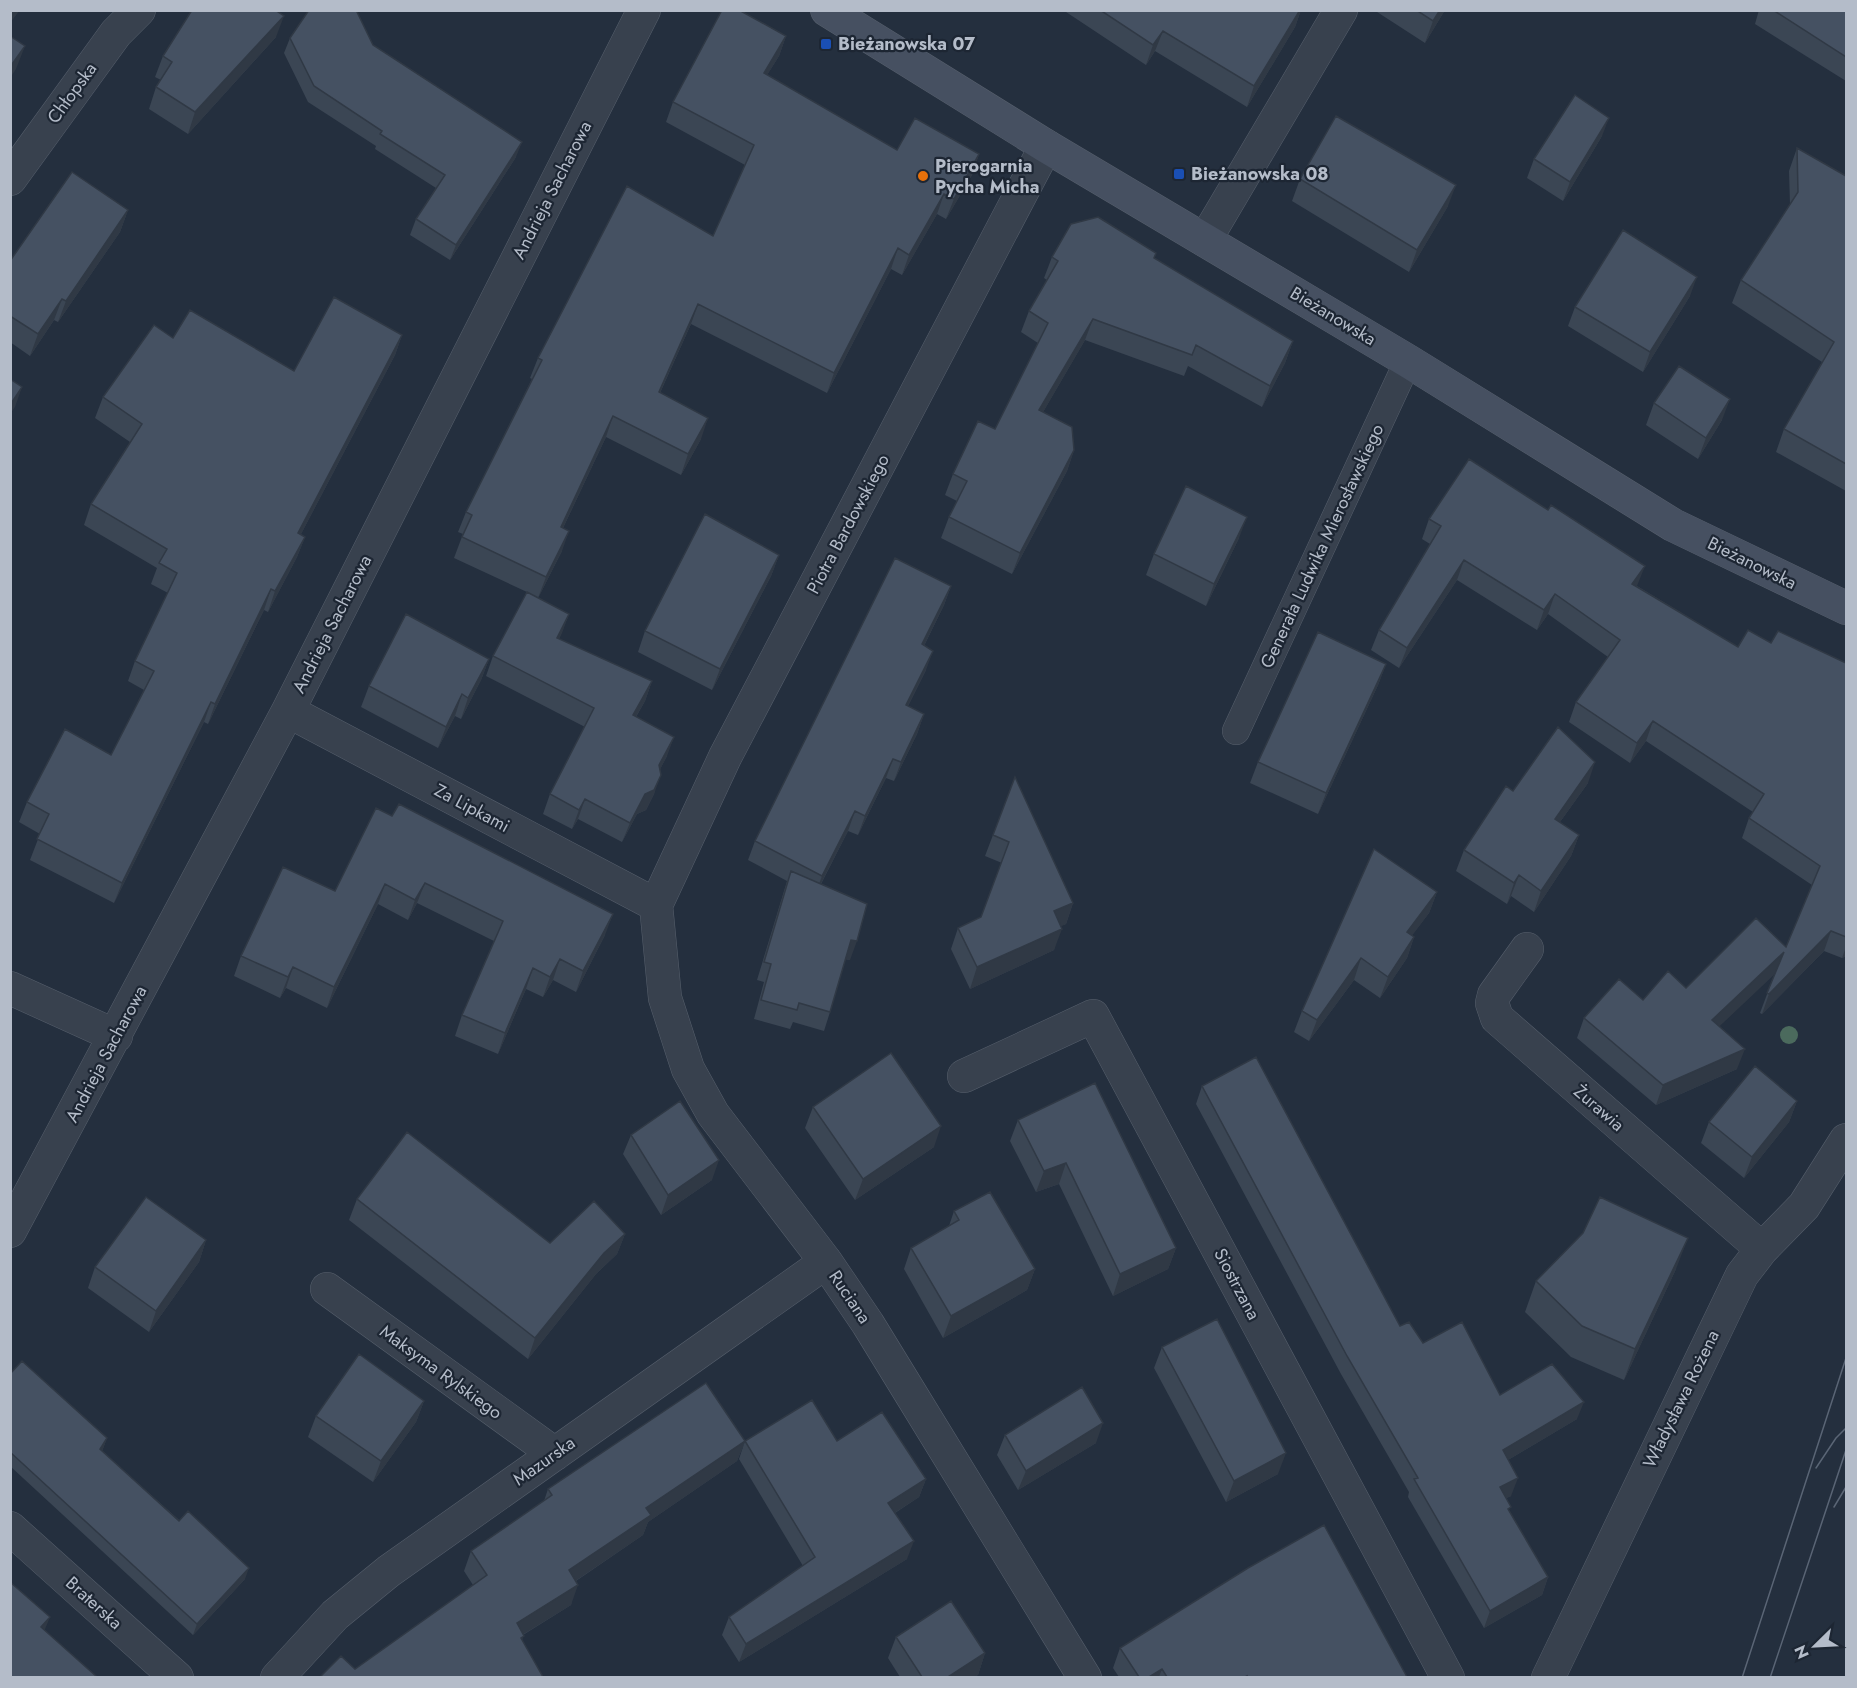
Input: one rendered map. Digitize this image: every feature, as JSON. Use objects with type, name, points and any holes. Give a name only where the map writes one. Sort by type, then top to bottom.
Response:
[{"type":"street","name":"Chłopska","points":[[10,178],[116,33],[139,10]]},
{"type":"street","name":"Andrieja Sacharowa","points":[[10,1231],[288,711],[644,10]]},
{"type":"street","name":"Bieżanowska","points":[[828,10],[1046,146],[1408,361],[1673,525],[1846,608]]},
{"type":"street","points":[[1205,240],[1341,10]]},
{"type":"street","name":"Piotra Bardowskiego","points":[[656,905],[725,757],[1046,146]]},
{"type":"street","name":"Za Lipkami","points":[[288,711],[656,905]]},
{"type":"street","name":"Ruciana","points":[[656,905],[665,998],[688,1069],[713,1114],[826,1262],[868,1324],[1085,1677]]},
{"type":"street","name":"Żurawia","points":[[1527,949],[1494,995],[1492,1003],[1497,1018],[1762,1249]]},
{"type":"street","points":[[10,988],[116,1036]]},
{"type":"street","name":"Siostrzana","points":[[964,1076],[1093,1016],[1448,1677]]},
{"type":"street","name":"Władysława Rożena","points":[[1548,1677],[1742,1275],[1762,1249],[1804,1206],[1846,1140]]},
{"type":"street","name":"Mazurska","points":[[277,1677],[335,1615],[389,1570],[826,1262]]},
{"type":"street","name":"Maksyma Rylskiego","points":[[327,1289],[555,1454]]},
{"type":"street","name":"Braterska","points":[[10,1528],[177,1677]]},
{"type":"lane","name":"Generała Ludwika Mierosławskiego","points":[[1236,731],[1408,361]]},
{"type":"building","points":[[192,10],[275,10],[284,16],[195,112],[156,87],[172,62],[163,56]]},
{"type":"building","points":[[309,10],[356,10],[373,45],[522,142],[456,245],[416,219],[445,175],[380,134],[382,131],[314,86],[290,38]]},
{"type":"building","points":[[722,10],[739,10],[786,36],[764,73],[897,150],[915,118],[979,154],[954,199],[944,194],[909,255],[898,248],[834,373],[698,304],[659,392],[708,418],[688,454],[613,416],[561,527],[569,531],[546,577],[462,537],[472,515],[466,512],[542,360],[538,358],[627,186],[713,236],[754,145],[673,102]]},
{"type":"building","points":[[1100,10],[1300,10],[1254,86],[1163,31],[1153,45]]},
{"type":"building","points":[[1416,10],[1440,10],[1433,21]]},
{"type":"building","points":[[1773,10],[1846,10],[1846,57]]},
{"type":"building","points":[[10,36],[25,46],[10,67]]},
{"type":"building","points":[[1575,95],[1609,118],[1570,182],[1534,159]]},
{"type":"building","points":[[1336,116],[1456,185],[1417,250],[1300,179]]},
{"type":"building","points":[[1797,148],[1846,176],[1846,464],[1784,429],[1834,342],[1741,280],[1798,192]]},
{"type":"building","points":[[72,172],[128,210],[66,301],[62,299],[38,334],[10,316],[10,261]]},
{"type":"building","points":[[1098,217],[1156,253],[1154,258],[1293,341],[1270,386],[1196,345],[1192,355],[1093,319],[1039,410],[1072,427],[1074,450],[1020,553],[949,517],[967,481],[953,474],[978,421],[995,429],[1048,323],[1029,311],[1058,261],[1052,257],[1071,224]]},
{"type":"building","points":[[1623,230],[1697,277],[1650,352],[1575,307]]},
{"type":"building","points":[[334,297],[402,335],[298,533],[305,537],[275,591],[271,589],[215,704],[211,702],[122,883],[37,839],[49,814],[27,802],[65,729],[111,755],[154,671],[135,661],[177,573],[159,563],[167,549],[91,504],[142,424],[103,397],[154,325],[173,338],[190,310],[294,371]]},
{"type":"building","points":[[1679,366],[1730,399],[1706,438],[1654,403]]},
{"type":"building","points":[[10,379],[22,387],[10,405]]},
{"type":"building","points":[[1469,459],[1548,510],[1551,505],[1645,566],[1632,584],[1738,647],[1748,630],[1771,643],[1778,631],[1846,663],[1846,937],[1831,931],[1769,994],[1767,993],[1784,952],[1712,1020],[1745,1049],[1663,1085],[1584,1018],[1619,979],[1643,1000],[1668,971],[1686,988],[1756,918],[1786,947],[1820,866],[1749,818],[1764,794],[1653,721],[1637,743],[1576,702],[1620,640],[1555,594],[1544,610],[1464,560],[1407,648],[1379,630],[1441,526],[1429,519]]},
{"type":"building","points":[[1186,486],[1247,517],[1214,584],[1154,554]]},
{"type":"building","points":[[705,514],[779,555],[720,669],[645,631]]},
{"type":"building","points":[[895,558],[951,586],[922,644],[933,651],[906,705],[924,714],[901,762],[893,759],[865,816],[855,811],[822,876],[755,841]]},
{"type":"building","points":[[527,592],[569,614],[557,638],[652,681],[633,715],[674,737],[659,765],[661,775],[654,790],[645,794],[630,823],[585,799],[579,810],[550,794],[594,708],[493,656]]},
{"type":"building","points":[[406,614],[489,659],[468,698],[462,694],[446,727],[369,686]]},
{"type":"building","points":[[1318,632],[1386,664],[1326,793],[1258,762]]},
{"type":"building","points":[[1558,727],[1595,762],[1555,819],[1579,835],[1541,891],[1519,875],[1514,883],[1464,850],[1506,786],[1513,791]]},
{"type":"building","points":[[1015,777],[1073,903],[1054,911],[1062,929],[977,967],[958,928],[981,917],[1009,842],[993,835]]},
{"type":"building","points":[[399,804],[613,914],[583,971],[560,959],[550,977],[533,968],[505,1033],[462,1015],[503,921],[425,883],[415,900],[385,884],[334,987],[293,967],[288,977],[241,956],[283,867],[335,891],[376,808],[392,816]]},
{"type":"building","points":[[1374,849],[1437,892],[1407,932],[1414,937],[1388,977],[1361,958],[1317,1020],[1302,1011]]},
{"type":"building","points":[[791,871],[867,904],[857,941],[851,940],[830,1012],[799,1003],[797,1010],[761,1000],[771,964],[764,962]]},
{"type":"building","points":[[891,1053],[941,1126],[863,1179],[813,1107]]},
{"type":"building","points":[[1256,1057],[1400,1326],[1409,1322],[1423,1343],[1462,1322],[1500,1395],[1552,1364],[1584,1402],[1503,1450],[1518,1478],[1500,1487],[1511,1507],[1508,1509],[1548,1577],[1490,1611],[1414,1479],[1418,1478],[1347,1356],[1202,1086]]},
{"type":"building","points":[[1755,1066],[1797,1101],[1752,1157],[1709,1122]]},
{"type":"building","points":[[1095,1083],[1176,1248],[1120,1274],[1066,1163],[1044,1171],[1018,1120]]},
{"type":"building","points":[[680,1101],[719,1160],[668,1195],[631,1135]]},
{"type":"building","points":[[407,1132],[550,1243],[594,1201],[625,1234],[604,1253],[535,1338],[357,1199]]},
{"type":"building","points":[[990,1192],[1035,1269],[951,1316],[911,1248],[959,1220],[954,1211]]},
{"type":"building","points":[[146,1197],[206,1240],[156,1311],[95,1267]]},
{"type":"building","points":[[1600,1197],[1688,1238],[1635,1349],[1582,1326],[1536,1281],[1583,1233]]},
{"type":"building","points":[[1217,1319],[1286,1453],[1234,1481],[1162,1347]]},
{"type":"building","points":[[359,1354],[424,1401],[381,1461],[316,1416]]},
{"type":"building","points":[[22,1361],[107,1438],[100,1449],[179,1521],[188,1511],[249,1568],[197,1624],[10,1452],[10,1374]]},
{"type":"building","points":[[706,1383],[745,1441],[646,1508],[651,1515],[569,1570],[578,1585],[517,1623],[524,1636],[521,1638],[543,1677],[320,1677],[341,1656],[355,1669],[487,1575],[471,1551],[552,1495],[548,1489]]},
{"type":"building","points":[[1082,1387],[1103,1423],[1026,1471],[1005,1435]]},
{"type":"building","points":[[812,1400],[837,1441],[882,1412],[926,1479],[888,1503],[914,1541],[746,1644],[729,1617],[815,1557],[745,1441]]},
{"type":"building","points":[[1324,1525],[1407,1677],[1167,1677],[1162,1669],[1149,1677],[1139,1677],[1120,1648],[1248,1568]]},
{"type":"building","points":[[10,1582],[50,1617],[41,1627],[97,1677],[10,1676]]},
{"type":"building","points":[[951,1601],[985,1653],[948,1677],[922,1677],[896,1637]]},
{"type":"tram line","points":[[1742,1678],[1846,1358]]},
{"type":"tram line","points":[[1816,1468],[1836,1438],[1846,1428]]},
{"type":"tram line","points":[[1770,1678],[1846,1450]]},
{"type":"tram line","points":[[1834,1507],[1846,1487]]},
{"type":"place","name":"Bieżanowska 07","points":[[826,44]]},
{"type":"place","name":"Bieżanowska 08","points":[[1179,174]]},
{"type":"place","name":"Pierogarnia Pycha Micha","points":[[923,176]]}]
